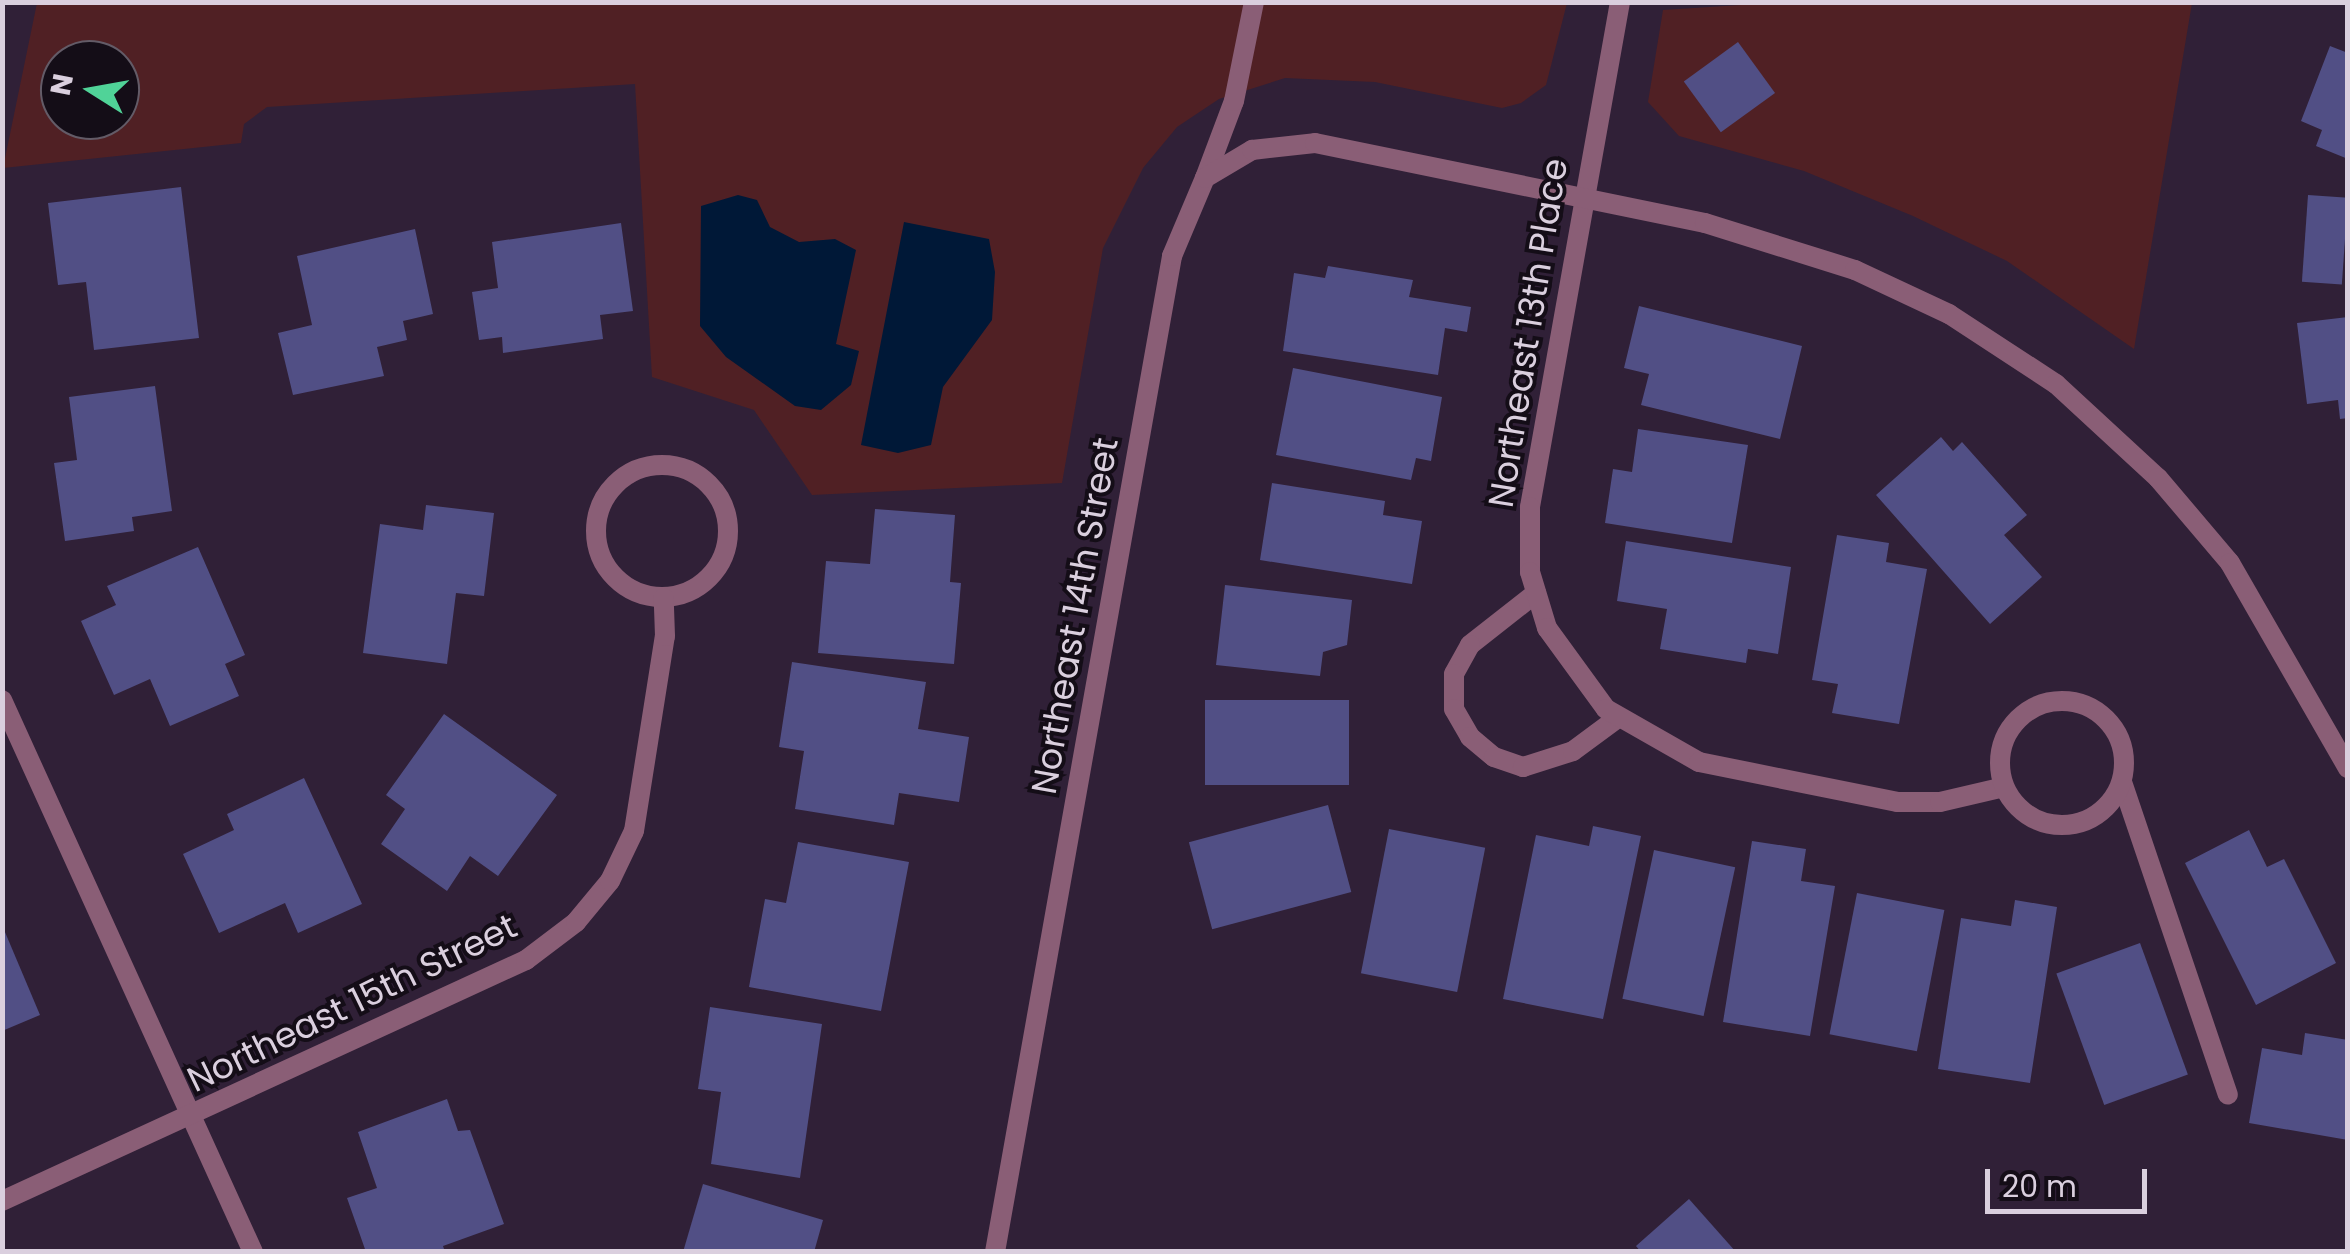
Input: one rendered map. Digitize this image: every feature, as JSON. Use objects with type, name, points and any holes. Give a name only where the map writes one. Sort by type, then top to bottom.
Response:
[{"type":"street","name":"Northeast 14th Street","points":[[995,1252],[1172,256],[1234,101],[1254,2]]},
{"type":"street","name":"Northeast 13th Place","points":[[1620,2],[1581,195],[1530,507],[1536,593],[1547,628],[1572,668],[1619,717],[1699,762],[1897,802],[1940,802],[2004,787]]},
{"type":"street","points":[[1205,178],[1252,150],[1315,143],[1705,222],[1855,270],[1948,314],[2056,384],[2158,478],[2230,563],[2348,768]]},
{"type":"street","points":[[659,464],[682,467],[718,496],[728,540],[706,581],[664,598],[641,595],[605,567],[595,522],[617,481],[659,464]]},
{"type":"street","points":[[1536,593],[1470,645],[1454,674],[1454,709],[1470,737],[1494,757],[1523,767],[1573,751],[1619,717]]},
{"type":"street","name":"Northeast 15th Street","points":[[2,1201],[192,1118],[526,960],[576,922],[610,880],[634,832],[665,636],[664,598]]},
{"type":"street","points":[[2,700],[253,1252]]},
{"type":"street","points":[[2122,782],[2095,817],[2064,825],[2033,819],[2004,787],[2002,744],[2028,710],[2048,701],[2071,700],[2108,721],[2120,739],[2122,782],[2228,1094]]},
{"type":"shaded area","points":[[1786,2],[2192,3],[2134,349],[2007,261],[1913,216],[1804,171],[1679,136],[1648,102],[1663,10]]},
{"type":"shaded area","points":[[37,3],[1567,3],[1546,85],[1521,103],[1502,108],[1375,82],[1285,78],[1219,99],[1177,127],[1143,168],[1103,248],[1062,483],[812,495],[754,410],[652,377],[635,84],[267,107],[244,124],[241,143],[3,168]]},
{"type":"water","points":[[738,195],[757,200],[770,227],[799,242],[835,239],[856,250],[836,344],[859,351],[851,385],[821,410],[795,406],[726,357],[700,326],[701,206]]},
{"type":"water","points":[[904,222],[989,239],[995,272],[992,320],[943,387],[931,445],[898,453],[861,445]]},
{"type":"building","points":[[1738,42],[1775,93],[1721,132],[1684,81]]},
{"type":"building","points":[[2330,46],[2348,53],[2348,159],[2316,146],[2322,130],[2301,121]]},
{"type":"building","points":[[181,187],[199,338],[94,350],[86,282],[58,285],[48,203]]},
{"type":"building","points":[[2308,195],[2348,198],[2342,285],[2302,282]]},
{"type":"building","points":[[621,223],[633,311],[600,315],[603,339],[503,353],[502,337],[479,340],[472,292],[498,288],[492,242]]},
{"type":"building","points":[[415,229],[433,314],[403,321],[407,340],[377,347],[384,376],[293,395],[278,333],[312,325],[297,256]]},
{"type":"building","points":[[1328,266],[1413,280],[1409,297],[1471,307],[1467,332],[1445,328],[1438,375],[1283,351],[1294,273],[1325,278]]},
{"type":"building","points":[[1639,306],[1802,346],[1780,439],[1641,405],[1649,374],[1624,368]]},
{"type":"building","points":[[2348,317],[2348,418],[2340,419],[2338,400],[2307,404],[2297,323]]},
{"type":"building","points":[[1293,368],[1442,397],[1431,461],[1416,458],[1411,480],[1276,455]]},
{"type":"building","points":[[155,386],[172,511],[132,517],[134,531],[65,541],[54,463],[77,460],[69,397]]},
{"type":"building","points":[[1638,429],[1748,445],[1732,543],[1605,523],[1613,469],[1632,472]]},
{"type":"building","points":[[1941,437],[1953,451],[1962,442],[2027,515],[2004,535],[2042,577],[1990,624],[1876,495]]},
{"type":"building","points":[[1272,483],[1385,501],[1383,515],[1422,521],[1412,584],[1260,560]]},
{"type":"building","points":[[426,505],[494,513],[484,596],[456,593],[447,664],[363,653],[380,524],[423,530]]},
{"type":"building","points":[[875,509],[955,515],[950,582],[961,583],[954,664],[818,653],[826,561],[870,564]]},
{"type":"building","points":[[1837,535],[1889,543],[1886,562],[1927,569],[1899,724],[1832,713],[1838,684],[1812,680]]},
{"type":"building","points":[[1626,541],[1791,567],[1778,654],[1748,649],[1746,663],[1660,649],[1667,609],[1617,601]]},
{"type":"building","points":[[198,547],[245,655],[225,664],[239,696],[170,726],[150,679],[114,695],[81,621],[116,605],[107,586]]},
{"type":"building","points":[[1225,585],[1352,600],[1347,645],[1323,652],[1320,676],[1216,665]]},
{"type":"building","points":[[792,662],[926,682],[918,729],[969,737],[959,802],[899,793],[894,825],[795,809],[804,751],[779,747]]},
{"type":"building","points":[[1205,700],[1349,700],[1349,785],[1205,785]]},
{"type":"building","points":[[444,714],[557,795],[498,876],[470,856],[447,891],[381,844],[405,809],[386,795]]},
{"type":"building","points":[[304,778],[362,904],[298,933],[285,903],[219,933],[183,854],[234,830],[227,814]]},
{"type":"building","points":[[1328,805],[1351,892],[1212,929],[1189,842]]},
{"type":"building","points":[[1593,826],[1641,836],[1603,1019],[1503,999],[1536,835],[1589,846]]},
{"type":"building","points":[[1389,829],[1485,848],[1457,992],[1361,973]]},
{"type":"building","points":[[2249,830],[2267,867],[2284,859],[2336,963],[2256,1005],[2185,863]]},
{"type":"building","points":[[1752,841],[1806,849],[1801,881],[1835,886],[1810,1036],[1723,1022]]},
{"type":"building","points":[[798,842],[909,862],[881,1011],[749,987],[765,899],[786,903]]},
{"type":"building","points":[[1654,850],[1735,867],[1704,1016],[1622,999]]},
{"type":"building","points":[[1857,893],[1944,910],[1917,1051],[1830,1034]]},
{"type":"building","points":[[2015,900],[2057,907],[2030,1083],[1938,1069],[1961,918],[2011,926]]},
{"type":"building","points":[[2,925],[40,1015],[2,1031]]},
{"type":"building","points":[[2140,943],[2188,1075],[2104,1105],[2056,973]]},
{"type":"building","points":[[710,1007],[822,1024],[800,1178],[711,1164],[721,1092],[698,1089]]},
{"type":"building","points":[[2305,1033],[2348,1040],[2348,1140],[2249,1123],[2262,1048],[2302,1055]]},
{"type":"building","points":[[447,1099],[458,1131],[470,1130],[504,1224],[443,1246],[445,1252],[366,1252],[347,1198],[377,1188],[358,1132]]},
{"type":"building","points":[[703,1184],[823,1220],[814,1252],[683,1252]]},
{"type":"building","points":[[1689,1199],[1736,1252],[1641,1252],[1636,1246]]}]
